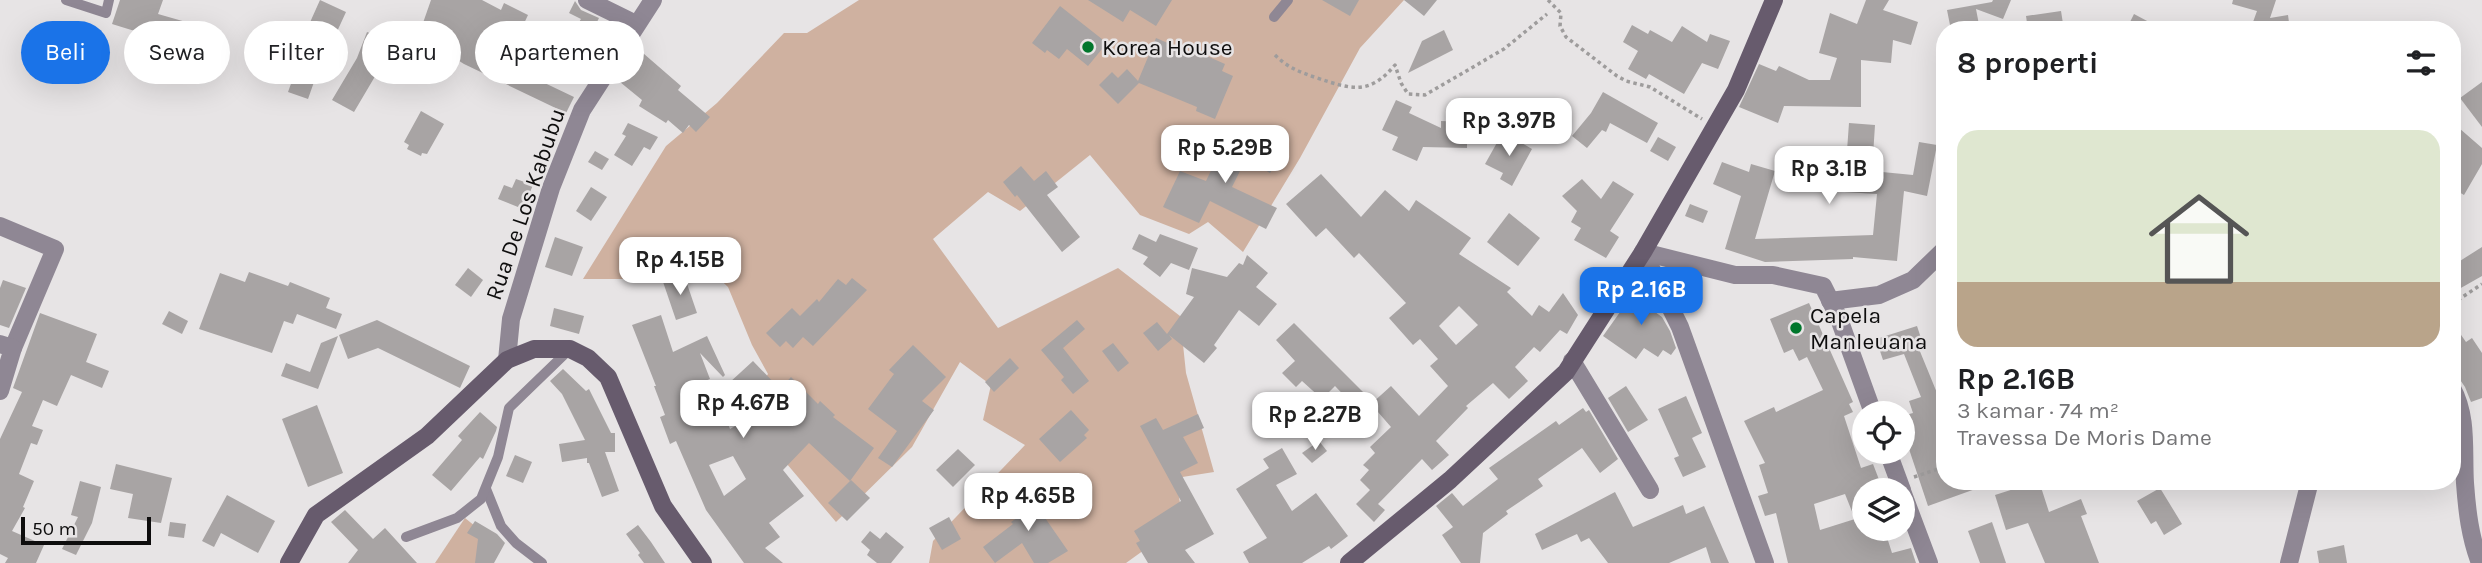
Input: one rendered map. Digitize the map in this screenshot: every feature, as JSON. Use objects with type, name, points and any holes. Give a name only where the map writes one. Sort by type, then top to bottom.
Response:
[{"type":"street","points":[[587,0],[630,21]]},
{"type":"street","name":"Rua De Los Kabubu","points":[[638,21],[653,0]]},
{"type":"street","points":[[1349,563],[1450,481],[1566,372],[1643,253],[1736,90],[1774,0]]},
{"type":"street","name":"Rua De Los Kabubu","points":[[507,360],[512,319],[551,188],[582,110],[598,84]]},
{"type":"street","points":[[0,226],[55,249],[6,346],[0,391]]},
{"type":"street","points":[[1643,253],[1735,275],[1773,275],[1823,286],[1868,401]]},
{"type":"street","points":[[1643,253],[1680,327],[1765,563]]},
{"type":"street","points":[[1830,301],[1879,295],[1913,280],[1936,258]]},
{"type":"street","points":[[289,563],[316,515],[427,436],[507,360],[534,349],[569,349],[588,358],[608,377],[663,506],[703,563]]},
{"type":"street","points":[[1572,361],[1650,490]]},
{"type":"street","points":[[2461,417],[2465,437],[2465,482],[2470,537],[2480,563]]},
{"type":"street","points":[[2289,563],[2308,490]]},
{"type":"street","points":[[1915,520],[1929,563]]},
{"type":"lane","points":[[66,0],[106,13],[109,0]]},
{"type":"lane","points":[[1274,17],[1288,0]]},
{"type":"lane","points":[[406,537],[457,517],[481,499],[498,457],[509,408],[569,349]]},
{"type":"lane","points":[[486,489],[501,526],[516,543],[542,563]]},
{"type":"path","points":[[1548,0],[1561,13],[1560,26],[1566,37],[1583,51],[1626,81],[1650,87],[1711,122]]},
{"type":"path","points":[[1275,55],[1289,69],[1349,88],[1361,87],[1382,79],[1395,65],[1408,94],[1425,95],[1504,49],[1547,14]]},
{"type":"path","points":[[2461,298],[2482,284]]},
{"type":"path","points":[[1915,482],[1936,471]]},
{"type":"shaded area","points":[[859,0],[1404,0],[1360,48],[1300,158],[1243,252],[1208,222],[1189,234],[1140,215],[1090,155],[1020,211],[988,192],[933,239],[998,328],[1118,268],[1180,316],[1186,373],[1214,472],[1176,478],[1183,522],[1126,563],[929,563],[933,541],[1025,445],[983,420],[991,385],[960,362],[912,447],[836,522],[743,412],[768,374],[752,345],[728,287],[678,239],[655,279],[583,279],[666,146],[717,103],[784,33],[807,33]]},
{"type":"shaded area","points":[[465,518],[491,539],[490,563],[435,563]]},
{"type":"building","points":[[120,0],[163,0],[158,14],[182,21],[124,21],[124,28],[112,24]]},
{"type":"building","points":[[320,0],[346,12],[342,21],[311,21]]},
{"type":"building","points":[[431,0],[482,0],[501,10],[504,3],[528,15],[525,21],[475,21],[475,69],[461,62],[461,21],[424,21]]},
{"type":"building","points":[[1088,0],[1172,0],[1156,26],[1130,10],[1123,22]]},
{"type":"building","points":[[1322,0],[1359,0],[1350,16]]},
{"type":"building","points":[[1404,0],[1437,0],[1424,16]]},
{"type":"building","points":[[1866,0],[1889,0],[1883,10],[1918,22],[1911,45],[1893,40],[1891,63],[1861,60],[1861,107],[1784,106],[1778,123],[1739,107],[1759,64],[1776,71],[1779,66],[1809,80],[1830,80],[1837,58],[1819,53],[1830,13],[1857,24]]},
{"type":"building","points":[[2011,0],[2003,19],[1976,9],[1978,21],[1949,21],[1947,10]]},
{"type":"building","points":[[2233,0],[2276,0],[2270,18],[2288,15],[2289,21],[2253,21],[2257,11],[2232,4]]},
{"type":"building","points":[[575,1],[581,10],[599,18],[598,21],[580,21],[581,19],[569,13]]},
{"type":"building","points":[[1060,6],[1107,43],[1088,66],[1067,49],[1059,59],[1032,43]]},
{"type":"building","points":[[2061,11],[2063,21],[2027,21],[2026,16]]},
{"type":"building","points":[[2134,14],[2147,21],[2130,21]]},
{"type":"building","points":[[1632,25],[1648,34],[1650,30],[1672,42],[1682,26],[1707,42],[1710,34],[1730,41],[1718,69],[1702,63],[1684,94],[1649,74],[1646,79],[1628,69],[1638,51],[1623,42]]},
{"type":"building","points":[[1444,30],[1453,50],[1408,73],[1422,41]]},
{"type":"building","points":[[1156,38],[1225,64],[1222,71],[1233,76],[1215,119],[1196,111],[1197,107],[1139,83],[1118,104],[1099,85],[1112,72],[1118,78],[1127,69],[1138,81]]},
{"type":"building","points":[[362,45],[362,84],[371,84],[354,112],[332,100],[342,84],[348,84],[348,73]]},
{"type":"building","points":[[644,54],[681,86],[678,90],[710,117],[696,132],[689,125],[683,133],[668,120],[666,123],[639,106],[642,100],[622,84],[644,84]]},
{"type":"building","points":[[2482,82],[2482,127],[2461,99]]},
{"type":"building","points":[[291,84],[313,84],[308,99],[288,92]]},
{"type":"building","points":[[506,84],[547,84],[574,97],[566,113]]},
{"type":"building","points":[[1603,92],[1658,123],[1647,143],[1610,123],[1606,132],[1602,130],[1587,148],[1572,136],[1591,113]]},
{"type":"building","points":[[1396,100],[1412,107],[1409,113],[1441,128],[1441,121],[1467,122],[1467,148],[1423,147],[1417,161],[1392,150],[1398,137],[1382,130]]},
{"type":"building","points":[[421,111],[444,124],[427,154],[422,153],[421,156],[407,149],[409,145],[404,142]]},
{"type":"building","points":[[628,123],[658,137],[650,150],[644,147],[632,166],[614,155],[626,136],[622,134]]},
{"type":"building","points":[[1849,123],[1875,125],[1872,171],[1913,175],[1919,142],[1936,145],[1927,196],[1904,191],[1897,261],[1853,257],[1765,262],[1725,249],[1741,196],[1713,184],[1722,162],[1749,172],[1751,164],[1775,171],[1755,239],[1873,235],[1877,194],[1844,192]]},
{"type":"building","points":[[2461,130],[2482,148],[2482,164],[2464,195],[2461,193]]},
{"type":"building","points":[[1503,132],[1532,149],[1512,186],[1500,179],[1503,173],[1485,164]]},
{"type":"building","points":[[1229,133],[1281,156],[1270,173],[1246,159],[1232,187],[1277,208],[1266,229],[1210,201],[1199,223],[1163,207],[1180,171],[1206,181]]},
{"type":"building","points":[[1658,137],[1676,147],[1668,161],[1650,151]]},
{"type":"building","points":[[595,151],[609,159],[602,170],[588,162]]},
{"type":"building","points":[[1021,166],[1034,181],[1046,171],[1058,187],[1047,195],[1080,237],[1062,252],[1017,195],[1015,197],[1003,182]]},
{"type":"building","points":[[1321,174],[1361,217],[1385,190],[1409,211],[1416,200],[1471,238],[1459,254],[1511,288],[1507,292],[1532,316],[1539,305],[1549,312],[1563,293],[1578,315],[1567,334],[1560,330],[1540,352],[1534,347],[1515,367],[1528,381],[1509,399],[1493,383],[1466,406],[1468,408],[1436,441],[1449,455],[1432,470],[1422,459],[1378,504],[1385,510],[1374,522],[1356,504],[1370,490],[1360,480],[1369,470],[1363,465],[1375,453],[1370,447],[1391,427],[1371,404],[1391,386],[1419,416],[1448,386],[1430,366],[1438,359],[1420,339],[1413,345],[1389,318],[1406,303],[1359,253],[1354,258],[1326,228],[1316,237],[1286,204]],"holes":[[[1459,306],[1478,325],[1456,345],[1439,326]]]},
{"type":"building","points":[[516,179],[533,185],[523,209],[498,199],[504,185],[512,188]]},
{"type":"building","points":[[1582,179],[1601,199],[1613,181],[1634,194],[1610,231],[1619,237],[1606,258],[1574,240],[1581,228],[1571,222],[1577,211],[1562,196]]},
{"type":"building","points":[[591,187],[607,197],[591,221],[576,211]]},
{"type":"building","points":[[1690,204],[1708,211],[1703,223],[1685,216]]},
{"type":"building","points":[[1509,213],[1540,238],[1518,266],[1487,242]]},
{"type":"building","points":[[1139,234],[1156,242],[1160,234],[1198,248],[1189,270],[1171,263],[1160,277],[1143,264],[1148,257],[1132,249]]},
{"type":"building","points":[[555,237],[583,247],[572,276],[545,267]]},
{"type":"building","points":[[2482,247],[2482,276],[2461,288],[2461,260]]},
{"type":"building","points":[[1247,255],[1268,273],[1256,287],[1277,304],[1259,326],[1239,310],[1214,345],[1217,348],[1204,363],[1169,335],[1172,339],[1158,351],[1143,333],[1157,322],[1167,334],[1194,297],[1186,294],[1192,268],[1227,277],[1239,263],[1243,265]]},
{"type":"building","points":[[468,268],[483,280],[471,297],[455,285]]},
{"type":"building","points":[[249,272],[288,286],[290,282],[330,298],[326,308],[342,314],[336,329],[297,314],[293,324],[284,321],[272,353],[199,329],[220,273],[245,282]]},
{"type":"building","points":[[684,275],[697,313],[676,320],[661,276],[672,279]]},
{"type":"building","points":[[852,278],[867,290],[813,346],[803,337],[793,348],[786,341],[780,347],[766,333],[792,308],[800,316],[817,299],[819,302],[838,279],[846,285]]},
{"type":"building","points":[[3,280],[26,288],[9,328],[0,325],[0,288]]},
{"type":"building","points":[[1640,284],[1649,291],[1658,308],[1655,312],[1662,317],[1670,331],[1676,348],[1671,355],[1663,350],[1658,357],[1644,348],[1636,359],[1603,336]]},
{"type":"building","points":[[1809,303],[1853,401],[1849,404],[1852,412],[1844,416],[1852,440],[1852,464],[1860,464],[1861,468],[1873,464],[1878,478],[1852,478],[1852,512],[1845,494],[1814,504],[1820,530],[1852,520],[1852,541],[1888,541],[1892,553],[1911,548],[1916,563],[1788,563],[1776,513],[1765,516],[1758,496],[1768,493],[1759,465],[1765,463],[1744,421],[1774,407],[1776,412],[1823,390],[1807,357],[1799,361],[1793,349],[1784,353],[1770,319]]},
{"type":"building","points":[[554,308],[584,316],[579,334],[550,326]]},
{"type":"building","points":[[169,311],[188,321],[182,334],[162,324]]},
{"type":"building","points":[[40,313],[97,334],[86,362],[109,371],[102,388],[71,375],[57,406],[43,400],[32,426],[43,430],[37,445],[31,443],[19,474],[34,481],[23,507],[25,508],[12,531],[44,545],[36,563],[5,563],[8,558],[0,554],[0,439],[22,392],[13,388]]},
{"type":"building","points":[[661,315],[673,352],[707,336],[725,375],[723,377],[700,353],[710,379],[690,387],[700,414],[721,406],[730,429],[758,413],[729,383],[753,361],[780,389],[791,377],[818,404],[820,401],[835,415],[833,417],[874,448],[850,481],[809,443],[783,470],[804,496],[769,523],[780,537],[765,548],[783,563],[744,563],[706,510],[676,441],[670,444],[660,417],[665,415],[656,386],[632,325]],"holes":[[[733,456],[746,479],[724,496],[709,465]]]},
{"type":"building","points":[[377,320],[470,366],[460,388],[378,348],[348,359],[339,335]]},
{"type":"building","points":[[1077,320],[1085,329],[1063,348],[1089,381],[1073,394],[1061,380],[1064,377],[1041,350]]},
{"type":"building","points":[[1294,323],[1368,397],[1357,409],[1335,386],[1322,399],[1302,381],[1296,387],[1282,373],[1295,361],[1276,340]]},
{"type":"building","points":[[1917,326],[1924,347],[1919,349],[1936,390],[1936,490],[1973,490],[1928,506],[1914,464],[1915,401],[1909,401],[1921,397],[1904,354],[1883,360],[1876,339]]},
{"type":"building","points":[[2461,335],[2466,342],[2472,338],[2482,353],[2482,398],[2471,402],[2461,381]]},
{"type":"building","points":[[338,336],[318,389],[281,376],[286,363],[310,372],[321,343]]},
{"type":"building","points":[[1113,343],[1129,363],[1118,372],[1102,351]]},
{"type":"building","points":[[913,345],[946,377],[922,401],[934,410],[892,467],[878,458],[897,431],[868,409],[894,374],[889,370]]},
{"type":"building","points":[[1010,358],[1019,368],[994,392],[985,382]]},
{"type":"building","points":[[563,369],[586,391],[589,389],[611,433],[615,433],[615,452],[605,452],[619,491],[602,497],[587,458],[562,462],[559,444],[585,440],[562,394],[550,381]]},
{"type":"building","points":[[1626,386],[1648,420],[1628,432],[1608,398]]},
{"type":"building","points":[[1686,396],[1702,433],[1692,438],[1706,467],[1683,477],[1674,458],[1679,456],[1658,409]]},
{"type":"building","points":[[317,405],[343,473],[308,487],[282,419]]},
{"type":"building","points":[[1583,408],[1586,412],[1589,410],[1618,459],[1600,473],[1582,448],[1538,479],[1543,486],[1506,511],[1508,514],[1483,533],[1480,563],[1461,563],[1442,535],[1453,527],[1436,506],[1452,493],[1463,506],[1498,479],[1489,468],[1556,421],[1559,425]]},
{"type":"building","points":[[1071,410],[1089,430],[1084,435],[1087,438],[1060,462],[1039,439]]},
{"type":"building","points":[[480,412],[497,427],[496,431],[483,459],[480,457],[451,491],[432,475],[462,440],[458,436]]},
{"type":"building","points":[[1198,414],[1204,428],[1183,437],[1198,463],[1180,472],[1214,534],[1185,550],[1195,563],[1148,563],[1136,543],[1140,541],[1134,531],[1181,501],[1140,426],[1156,418],[1163,430]]},
{"type":"building","points":[[1319,441],[1327,451],[1312,463],[1302,453]]},
{"type":"building","points":[[1282,448],[1297,474],[1276,485],[1292,511],[1316,493],[1348,536],[1331,549],[1329,546],[1302,563],[1249,563],[1243,552],[1267,538],[1236,489],[1269,468],[1263,459]]},
{"type":"building","points":[[958,449],[975,465],[953,487],[936,470]]},
{"type":"building","points":[[515,455],[532,462],[523,483],[506,476]]},
{"type":"building","points":[[116,464],[172,478],[161,523],[128,518],[133,494],[110,489]]},
{"type":"building","points":[[851,480],[870,498],[847,521],[828,503]]},
{"type":"building","points":[[80,481],[101,487],[92,523],[76,555],[62,549],[78,517],[71,515]]},
{"type":"building","points":[[1024,484],[1036,496],[1032,499],[1068,551],[1048,563],[1034,563],[1022,543],[995,563],[983,547],[1023,514],[1009,499]]},
{"type":"building","points":[[2011,490],[2042,490],[2049,512],[2081,499],[2087,514],[2081,516],[2099,563],[2045,563],[2028,523],[2006,530],[1995,495]]},
{"type":"building","points":[[2161,490],[2182,524],[2164,535],[2156,521],[2151,524],[2137,501]]},
{"type":"building","points":[[1615,492],[1633,527],[1683,505],[1686,514],[1704,506],[1729,563],[1711,563],[1706,547],[1669,563],[1608,563],[1589,538],[1581,542],[1577,534],[1542,550],[1535,534]]},
{"type":"building","points":[[227,495],[275,521],[258,553],[221,533],[214,547],[202,541]]},
{"type":"building","points":[[345,510],[373,539],[385,528],[417,563],[348,563],[358,550],[331,522]]},
{"type":"building","points":[[949,517],[961,539],[942,550],[929,528]]},
{"type":"building","points":[[475,521],[497,534],[505,543],[494,563],[475,563],[478,539],[467,533]]},
{"type":"building","points":[[170,522],[186,524],[184,538],[168,536]]},
{"type":"building","points":[[1992,522],[2006,563],[1980,563],[1968,531]]},
{"type":"building","points":[[638,525],[665,563],[644,563],[638,555],[640,553],[626,534]]},
{"type":"building","points":[[870,531],[880,539],[886,532],[904,547],[891,563],[877,563],[867,555],[870,550],[861,542]]},
{"type":"building","points":[[2344,545],[2347,563],[2319,563],[2317,551]]},
{"type":"place","name":"Korea House","points":[[1088,47]]},
{"type":"place","name":"Capela Manleuana","points":[[1796,328]]}]
